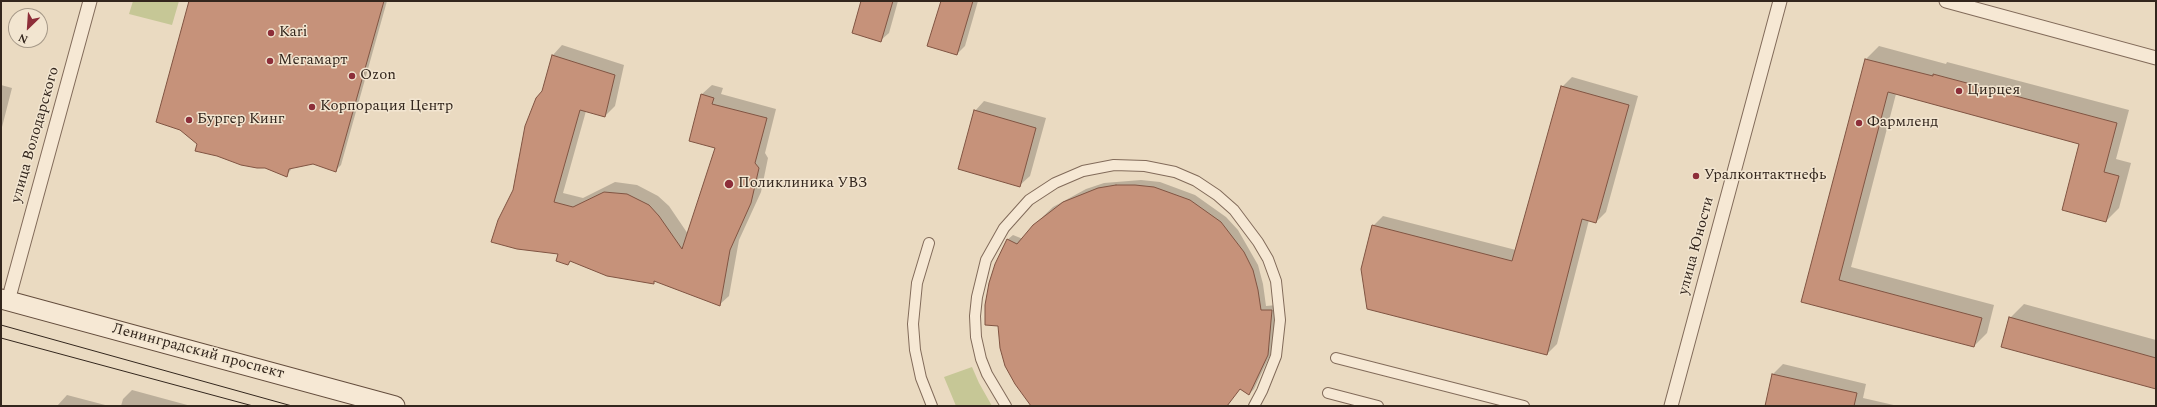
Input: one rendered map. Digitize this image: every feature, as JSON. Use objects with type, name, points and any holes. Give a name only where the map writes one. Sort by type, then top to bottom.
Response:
[{"type":"main road","name":"Ленинградский проспект","points":[[5,300],[395,406]]},
{"type":"street","name":"улица Володарского","points":[[5,300],[90,1]]},
{"type":"street","name":"улица Юности","points":[[1671,406],[1780,1]]},
{"type":"street","points":[[1946,1],[2156,58]]},
{"type":"street","points":[[1006,406],[987,374],[981,360],[976,337],[976,297],[986,260],[1004,228],[1029,200],[1055,183],[1083,171],[1114,165],[1145,166],[1175,172],[1196,181],[1217,195],[1234,210],[1258,242],[1268,259],[1276,281],[1280,320],[1276,356],[1262,391],[1254,406]]},
{"type":"street","points":[[929,243],[917,283],[913,324],[915,350],[921,378],[932,406]]},
{"type":"street","points":[[1336,358],[1524,406]]},
{"type":"street","points":[[1328,393],[1378,406]]},
{"type":"green space","points":[[133,1],[179,1],[172,25],[129,14]]},
{"type":"green space","points":[[972,367],[992,406],[956,406],[944,377]]},
{"type":"building","name":"Мегамарт","points":[[189,1],[384,1],[336,172],[313,164],[289,169],[287,177],[265,168],[241,165],[217,156],[195,151],[197,144],[180,130],[156,122]]},
{"type":"building","points":[[861,1],[893,1],[881,42],[852,33]]},
{"type":"building","points":[[941,1],[973,1],[957,55],[927,46]]},
{"type":"building","name":"Поликлиника УВЗ","points":[[552,55],[615,75],[605,117],[580,110],[554,202],[573,207],[604,192],[627,194],[649,205],[659,216],[682,249],[715,148],[689,141],[701,94],[714,98],[712,104],[767,118],[755,163],[759,168],[751,203],[730,250],[720,306],[654,281],[654,284],[607,276],[570,261],[568,265],[556,261],[558,254],[517,249],[491,242],[498,220],[513,190],[525,126],[536,98],[542,91]]},
{"type":"building","points":[[1865,59],[1933,76],[1933,74],[2117,123],[2104,172],[2119,176],[2106,222],[2062,210],[2079,144],[1888,92],[1839,280],[1982,318],[1974,347],[1801,302]]},
{"type":"building","points":[[1561,86],[1629,105],[1596,223],[1582,219],[1547,355],[1367,309],[1361,269],[1372,225],[1512,261]]},
{"type":"building","points":[[974,110],[1036,128],[1020,187],[958,169]]},
{"type":"building","points":[[1116,185],[1154,187],[1190,200],[1221,222],[1244,252],[1253,270],[1261,310],[1272,310],[1268,355],[1249,395],[1240,389],[1227,406],[1031,406],[1015,384],[1005,366],[1000,348],[998,326],[985,325],[985,305],[989,283],[995,264],[1007,239],[1017,244],[1033,225],[1063,202],[1098,188]]},
{"type":"building","points":[[2009,317],[2156,358],[2156,389],[2001,347]]},
{"type":"building","points":[[1772,374],[1857,393],[1854,406],[1765,406]]},
{"type":"tram line","points":[[1,325],[292,406]]},
{"type":"tram line","points":[[1,338],[253,406]]},
{"type":"place","name":"Kari","points":[[271,33]]},
{"type":"place","name":"Мегамарт","points":[[270,61]]},
{"type":"place","name":"Ozon","points":[[352,76]]},
{"type":"place","name":"Цирцея","points":[[1959,91]]},
{"type":"place","name":"Корпорация Центр","points":[[312,107]]},
{"type":"place","name":"Бургер Кинг","points":[[189,120]]},
{"type":"place","name":"Фармленд","points":[[1859,123]]},
{"type":"place","name":"Уралконтактнефь","points":[[1696,176]]},
{"type":"place","name":"Поликлиника УВЗ","points":[[729,184]]}]
